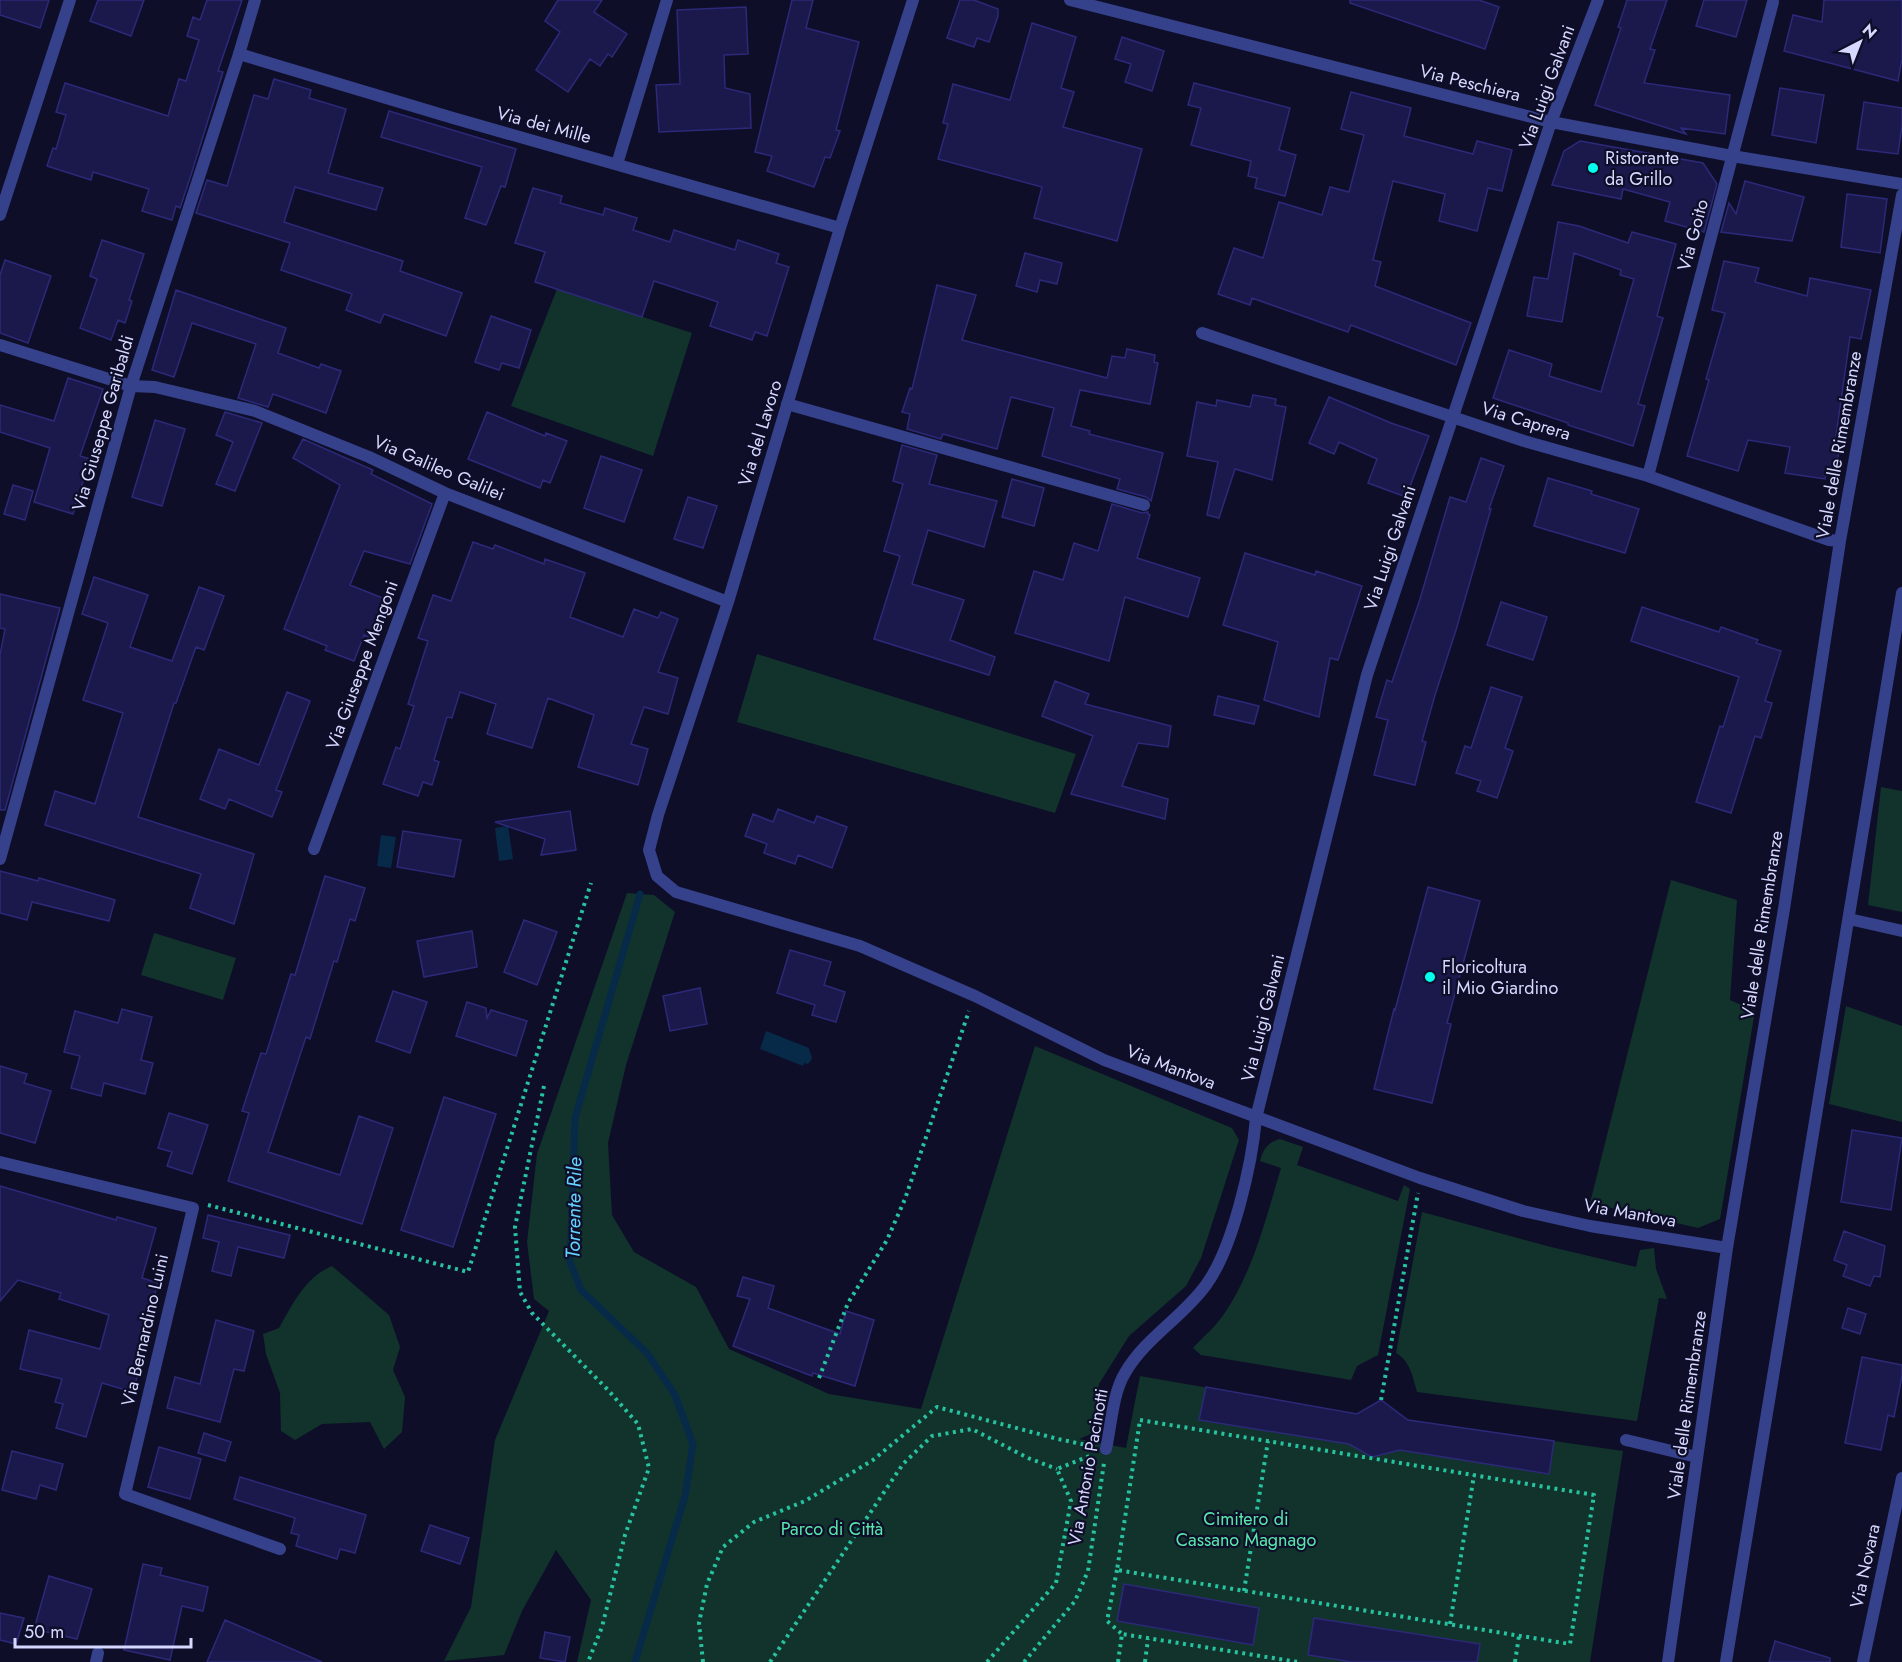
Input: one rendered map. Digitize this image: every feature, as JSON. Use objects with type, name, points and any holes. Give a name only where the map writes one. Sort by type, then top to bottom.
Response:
[{"type":"street","points":[[0,215],[70,0]]},
{"type":"street","name":"Via Giuseppe Garibaldi","points":[[0,859],[131,386],[255,0]]},
{"type":"street","points":[[617,164],[667,0]]},
{"type":"street","name":"Via del Lavoro","points":[[657,876],[649,850],[658,815],[728,602],[840,228],[913,0]]},
{"type":"street","name":"Via Peschiera","points":[[1070,0],[1551,122],[1732,156],[1902,184]]},
{"type":"street","name":"Via Luigi Galvani","points":[[1256,1118],[1367,675],[1551,122],[1598,0]]},
{"type":"street","name":"Via Goito","points":[[1648,476],[1773,2]]},
{"type":"street","name":"Via dei Mille","points":[[239,54],[453,118],[840,228]]},
{"type":"street","name":"Viale delle Rimembranze","points":[[1668,1662],[1727,1248],[1784,909],[1840,541],[1902,195]]},
{"type":"street","name":"Via Caprera","points":[[1202,333],[1524,441],[1648,476],[1829,540],[1840,541]]},
{"type":"street","name":"Via Galileo Galilei","points":[[0,345],[131,386],[155,387],[255,411],[369,458],[445,493],[728,602]]},
{"type":"street","points":[[788,404],[1144,505]]},
{"type":"street","name":"Via Giuseppe Mengoni","points":[[314,849],[445,493]]},
{"type":"street","points":[[1726,1662],[1902,593]]},
{"type":"street","name":"Via Mantova","points":[[657,876],[676,892],[860,946],[975,996],[1104,1060],[1420,1178],[1523,1210],[1590,1226],[1727,1248]]},
{"type":"street","points":[[1849,920],[1902,931]]},
{"type":"street","name":"Via Antonio Pacinotti","points":[[1106,1449],[1124,1373],[1206,1285],[1224,1251],[1253,1148],[1256,1118]]},
{"type":"street","points":[[0,1162],[193,1208]]},
{"type":"street","name":"Via Bernardino Luini","points":[[193,1208],[124,1494],[280,1549]]},
{"type":"street","points":[[1626,1440],[1697,1457]]},
{"type":"street","name":"Via Novara","points":[[1863,1662],[1902,1478]]},
{"type":"path","points":[[193,1208],[210,1204],[468,1272],[591,883]]},
{"type":"path","points":[[819,1378],[848,1303],[887,1240],[905,1199],[975,996]]},
{"type":"path","points":[[544,1086],[515,1227],[520,1292],[532,1313],[638,1424],[649,1468],[625,1535],[602,1627],[588,1662]]},
{"type":"path","points":[[1381,1400],[1420,1178]]},
{"type":"path","points":[[703,1662],[699,1623],[707,1584],[723,1547],[754,1522],[805,1501],[873,1460],[937,1407],[1058,1439],[1106,1449]]},
{"type":"path","points":[[1117,1570],[1570,1644],[1594,1495],[1140,1420],[1107,1620],[1122,1634],[1263,1659],[1298,1662]]},
{"type":"path","points":[[770,1662],[903,1464],[932,1436],[972,1429],[1028,1458],[1057,1469],[1106,1449]]},
{"type":"path","points":[[1244,1591],[1268,1441]]},
{"type":"path","name":"Via Antonio Pacinotti","points":[[1024,1662],[1075,1601],[1088,1571],[1106,1449]]},
{"type":"path","points":[[987,1662],[1056,1583],[1071,1501],[1057,1469]]},
{"type":"path","points":[[1450,1624],[1474,1475]]},
{"type":"path","points":[[1118,1662],[1122,1634]]},
{"type":"path","points":[[1515,1662],[1519,1636]]},
{"type":"path","points":[[1145,1662],[1148,1638]]},
{"type":"green space","points":[[557,289],[692,333],[653,456],[511,406]]},
{"type":"green space","points":[[757,654],[1076,754],[1055,813],[737,722]]},
{"type":"green space","points":[[1881,787],[1902,791],[1902,912],[1868,905]]},
{"type":"green space","points":[[1671,880],[1737,900],[1730,1000],[1755,1011],[1720,1219],[1698,1228],[1590,1203]]},
{"type":"green space","points":[[627,893],[654,895],[675,912],[626,1065],[608,1143],[612,1215],[634,1252],[696,1287],[729,1349],[829,1394],[921,1409],[1035,1046],[1232,1128],[1239,1140],[1201,1258],[1186,1286],[1129,1336],[1099,1384],[1091,1434],[1079,1439],[1126,1448],[1140,1376],[1357,1414],[1381,1400],[1408,1420],[1623,1451],[1590,1662],[577,1662],[591,1600],[556,1550],[522,1611],[504,1655],[444,1661],[471,1607],[495,1440],[549,1311],[534,1299],[527,1242],[537,1154]]},
{"type":"green space","points":[[154,933],[236,958],[223,1000],[141,975]]},
{"type":"green space","points":[[1846,1006],[1902,1026],[1902,1122],[1829,1104]]},
{"type":"green space","points":[[1280,1139],[1303,1147],[1297,1165],[1398,1201],[1404,1185],[1410,1189],[1378,1355],[1357,1366],[1351,1380],[1201,1355],[1193,1348],[1224,1314],[1251,1262],[1281,1168],[1260,1161],[1267,1147]]},
{"type":"green space","points":[[1422,1212],[1636,1267],[1640,1250],[1654,1248],[1656,1269],[1667,1299],[1659,1298],[1637,1421],[1417,1392],[1408,1365],[1396,1353]]},
{"type":"green space","points":[[332,1266],[389,1315],[400,1347],[393,1370],[405,1397],[402,1432],[384,1449],[370,1422],[322,1424],[295,1440],[281,1431],[280,1393],[266,1354],[263,1334],[279,1328],[307,1284]]},
{"type":"water","points":[[508,826],[513,859],[499,861],[495,828]]},
{"type":"water","points":[[381,835],[396,837],[391,868],[377,866]]},
{"type":"water","points":[[766,1031],[809,1048],[812,1057],[810,1062],[804,1063],[803,1066],[760,1049]]},
{"type":"building","points":[[0,0],[49,0],[40,28],[0,15]]},
{"type":"building","points":[[98,0],[144,0],[131,36],[90,21]]},
{"type":"building","points":[[207,0],[242,0],[218,71],[223,72],[191,175],[180,208],[176,206],[172,220],[142,211],[149,189],[93,172],[91,180],[47,166],[53,148],[56,149],[66,115],[56,112],[65,83],[168,116],[179,79],[186,81],[199,40],[187,36],[193,17],[200,20]]},
{"type":"building","points":[[558,0],[602,0],[594,12],[627,34],[612,57],[608,54],[600,66],[590,59],[568,92],[536,70],[560,32],[545,21]]},
{"type":"building","points":[[792,0],[813,0],[806,28],[859,42],[836,130],[840,131],[830,158],[825,157],[814,187],[767,171],[772,156],[755,152]]},
{"type":"building","points":[[960,0],[974,0],[998,9],[998,16],[989,42],[977,38],[974,47],[947,38]]},
{"type":"building","points":[[1350,0],[1479,0],[1499,7],[1485,49],[1350,3]]},
{"type":"building","points":[[1627,0],[1667,0],[1650,49],[1655,50],[1644,83],[1730,95],[1725,134],[1681,128],[1686,134],[1595,105],[1621,28],[1618,27]]},
{"type":"building","points":[[1704,0],[1747,0],[1736,37],[1696,26]]},
{"type":"building","points":[[1824,0],[1902,0],[1902,59],[1898,81],[1784,51],[1793,15],[1822,22]]},
{"type":"building","points":[[746,7],[748,54],[724,55],[725,88],[750,94],[751,128],[659,132],[656,85],[680,84],[677,10]]},
{"type":"building","points":[[1032,23],[1076,37],[1061,88],[1074,92],[1063,127],[1142,149],[1117,241],[1034,218],[1042,187],[938,159],[948,124],[943,123],[953,84],[1010,100]]},
{"type":"building","points":[[1122,37],[1164,51],[1152,91],[1125,82],[1131,64],[1115,59]]},
{"type":"building","points":[[274,79],[311,90],[309,98],[346,109],[328,173],[383,188],[376,210],[295,187],[284,222],[403,261],[400,271],[462,293],[446,336],[384,314],[380,323],[346,310],[352,294],[281,270],[290,243],[196,213],[207,180],[227,186],[254,95],[268,99]]},
{"type":"building","points":[[1194,83],[1290,108],[1279,150],[1296,155],[1285,196],[1255,188],[1257,178],[1248,176],[1251,161],[1191,145],[1201,108],[1188,105]]},
{"type":"building","points":[[1780,88],[1824,95],[1816,143],[1772,135]]},
{"type":"building","points":[[1351,92],[1411,108],[1404,136],[1473,154],[1477,141],[1512,150],[1502,191],[1488,188],[1477,231],[1439,221],[1445,194],[1393,181],[1373,260],[1381,262],[1375,286],[1471,323],[1456,365],[1351,325],[1348,332],[1252,298],[1250,305],[1218,294],[1234,248],[1263,258],[1279,202],[1322,215],[1330,187],[1349,192],[1364,135],[1341,129]]},
{"type":"building","points":[[1864,102],[1902,108],[1898,154],[1857,149]]},
{"type":"building","points":[[389,111],[516,149],[505,187],[501,186],[486,225],[465,218],[482,167],[381,137]]},
{"type":"building","points":[[1580,141],[1703,163],[1717,184],[1704,232],[1665,221],[1670,202],[1623,189],[1621,199],[1552,185],[1564,151]]},
{"type":"building","points":[[1745,181],[1804,197],[1792,241],[1721,232],[1729,203],[1736,214]]},
{"type":"building","points":[[533,188],[562,196],[560,203],[603,215],[605,208],[637,218],[633,230],[670,242],[674,230],[735,250],[738,240],[779,254],[776,263],[789,267],[767,336],[755,332],[752,340],[710,326],[718,302],[654,281],[642,317],[535,282],[545,252],[515,243]]},
{"type":"building","points":[[1847,194],[1887,199],[1880,253],[1841,247]]},
{"type":"building","points":[[1558,222],[1579,226],[1628,243],[1632,232],[1676,244],[1657,316],[1663,318],[1638,404],[1645,406],[1633,446],[1493,398],[1509,350],[1552,364],[1549,376],[1601,392],[1634,279],[1620,275],[1621,270],[1574,253],[1562,322],[1527,316],[1534,277],[1548,279]]},
{"type":"building","points":[[102,240],[144,254],[129,300],[132,301],[125,323],[118,320],[111,340],[80,328],[97,279],[90,276]]},
{"type":"building","points":[[1025,253],[1062,263],[1057,284],[1040,280],[1037,292],[1016,286]]},
{"type":"building","points":[[5,260],[51,276],[28,343],[0,333],[0,275]]},
{"type":"building","points":[[1724,261],[1759,268],[1755,282],[1807,296],[1810,278],[1871,290],[1861,339],[1850,337],[1836,436],[1841,437],[1836,469],[1827,468],[1825,479],[1785,473],[1790,447],[1748,440],[1738,471],[1687,456],[1725,313],[1712,310]]},
{"type":"building","points":[[937,285],[976,295],[962,340],[1107,378],[1112,356],[1125,358],[1127,349],[1155,355],[1154,362],[1158,363],[1150,404],[1080,390],[1071,426],[1090,431],[1089,434],[1163,453],[1151,501],[1146,497],[1117,489],[1120,479],[1042,456],[1054,408],[1011,397],[997,449],[943,434],[941,439],[907,429],[910,414],[902,412],[910,388],[912,389]]},
{"type":"building","points":[[176,290],[286,328],[278,353],[319,368],[321,364],[341,371],[326,413],[273,394],[268,407],[238,398],[256,344],[192,323],[174,377],[152,370]]},
{"type":"building","points":[[491,316],[531,330],[519,368],[502,363],[499,370],[475,362]]},
{"type":"building","points":[[68,378],[103,389],[80,456],[90,459],[73,514],[34,502],[50,448],[0,432],[0,405],[54,421]]},
{"type":"building","points":[[1253,395],[1276,399],[1275,405],[1286,407],[1272,480],[1235,469],[1219,518],[1207,515],[1218,462],[1187,456],[1197,402],[1216,406],[1217,400],[1250,407]]},
{"type":"building","points":[[1329,397],[1429,436],[1406,497],[1368,483],[1377,459],[1339,442],[1334,454],[1309,443]]},
{"type":"building","points":[[225,412],[262,423],[235,491],[216,484],[233,442],[216,435]]},
{"type":"building","points":[[487,412],[545,436],[546,433],[567,441],[550,483],[543,480],[540,488],[468,459]]},
{"type":"building","points":[[155,420],[185,429],[162,506],[132,497]]},
{"type":"building","points":[[303,439],[373,470],[371,474],[432,504],[410,564],[364,551],[350,585],[390,601],[379,629],[374,628],[370,638],[364,635],[354,661],[325,650],[327,646],[284,629],[340,485],[293,458]]},
{"type":"building","points":[[902,445],[937,455],[929,484],[997,501],[984,547],[928,530],[912,584],[964,600],[950,640],[995,657],[989,675],[874,639],[900,556],[884,551],[903,484],[893,481]]},
{"type":"building","points":[[601,456],[642,470],[624,522],[584,508]]},
{"type":"building","points":[[1481,458],[1504,466],[1489,509],[1491,509],[1422,741],[1426,742],[1415,785],[1374,775],[1388,720],[1376,717],[1387,680],[1392,682],[1420,599],[1450,497],[1466,502]]},
{"type":"building","points":[[1548,478],[1592,491],[1591,494],[1639,509],[1625,553],[1534,526]]},
{"type":"building","points":[[1012,479],[1044,488],[1034,526],[1002,517]]},
{"type":"building","points":[[13,485],[33,491],[25,520],[4,514]]},
{"type":"building","points":[[688,497],[717,506],[703,548],[674,539]]},
{"type":"building","points":[[1112,504],[1142,513],[1148,512],[1150,515],[1137,558],[1200,578],[1188,617],[1125,597],[1109,661],[1015,633],[1034,571],[1063,580],[1074,543],[1098,551]]},
{"type":"building","points":[[473,542],[493,549],[495,545],[544,564],[545,559],[585,573],[570,617],[623,637],[634,609],[658,618],[661,612],[678,619],[658,672],[678,678],[668,714],[644,707],[631,744],[648,749],[638,785],[578,767],[594,715],[548,698],[532,748],[487,734],[496,704],[460,692],[452,718],[447,717],[434,760],[439,762],[432,785],[423,782],[418,796],[383,784],[396,747],[400,749],[414,706],[408,704],[428,641],[418,638],[433,595],[451,601]]},
{"type":"building","points":[[1245,553],[1315,575],[1316,571],[1362,586],[1338,660],[1330,658],[1319,717],[1264,700],[1278,642],[1223,625]]},
{"type":"building","points":[[94,577],[148,595],[130,647],[172,661],[199,587],[224,596],[204,650],[196,647],[176,703],[174,703],[138,817],[254,854],[234,924],[190,908],[201,874],[45,825],[55,791],[95,804],[123,713],[83,700],[108,623],[82,614]]},
{"type":"building","points":[[0,594],[60,608],[5,810],[0,810],[0,655],[5,629],[0,628]]},
{"type":"building","points":[[1501,602],[1547,617],[1533,660],[1487,645]]},
{"type":"building","points":[[1642,607],[1719,632],[1721,627],[1758,640],[1756,643],[1781,651],[1765,701],[1772,703],[1761,738],[1755,736],[1731,813],[1696,802],[1720,726],[1723,727],[1739,677],[1631,641]]},
{"type":"building","points":[[1055,681],[1089,694],[1085,704],[1171,726],[1168,747],[1138,743],[1122,786],[1168,799],[1165,819],[1071,794],[1093,736],[1042,716]]},
{"type":"building","points":[[1491,687],[1522,697],[1505,748],[1513,751],[1497,798],[1477,791],[1481,781],[1456,773],[1465,746],[1471,748]]},
{"type":"building","points":[[287,692],[310,701],[276,790],[282,792],[272,817],[229,799],[225,809],[200,799],[219,749],[259,765]]},
{"type":"building","points":[[1218,696],[1259,706],[1254,724],[1214,715]]},
{"type":"building","points":[[778,809],[814,823],[817,816],[847,827],[832,868],[798,855],[795,864],[764,853],[767,844],[745,836],[753,814],[773,822]]},
{"type":"building","points":[[570,811],[576,850],[541,855],[545,839],[495,822]]},
{"type":"building","points":[[403,831],[461,840],[454,877],[397,867]]},
{"type":"building","points":[[0,871],[38,881],[39,878],[115,900],[109,921],[32,902],[27,920],[0,913]]},
{"type":"building","points":[[325,876],[365,888],[355,921],[350,919],[337,962],[334,961],[310,1039],[306,1037],[268,1152],[340,1175],[359,1116],[393,1128],[362,1224],[228,1181],[249,1113],[242,1111],[261,1053],[266,1054],[291,974],[295,975]]},
{"type":"building","points":[[1428,887],[1480,901],[1447,1023],[1451,1024],[1432,1103],[1374,1089]]},
{"type":"building","points":[[524,920],[557,932],[537,985],[504,972]]},
{"type":"building","points":[[472,931],[477,967],[424,977],[417,941]]},
{"type":"building","points":[[790,950],[831,962],[824,985],[845,992],[836,1022],[812,1015],[815,1005],[777,993]]},
{"type":"building","points":[[700,988],[707,1024],[670,1031],[663,996]]},
{"type":"building","points":[[393,991],[427,1002],[410,1053],[376,1041]]},
{"type":"building","points":[[467,1002],[486,1008],[487,1018],[491,1010],[527,1021],[516,1056],[456,1036]]},
{"type":"building","points":[[122,1009],[152,1017],[141,1060],[153,1063],[145,1094],[104,1083],[101,1096],[71,1088],[80,1056],[64,1052],[75,1011],[118,1023]]},
{"type":"building","points":[[0,1066],[27,1074],[24,1083],[51,1091],[35,1143],[0,1133]]},
{"type":"building","points":[[444,1097],[496,1114],[453,1247],[401,1230]]},
{"type":"building","points":[[169,1113],[208,1125],[192,1174],[167,1166],[172,1152],[158,1148]]},
{"type":"building","points":[[1852,1130],[1902,1138],[1891,1210],[1841,1202]]},
{"type":"building","points":[[0,1186],[116,1220],[117,1217],[156,1228],[142,1278],[158,1283],[138,1353],[143,1355],[133,1392],[102,1383],[86,1437],[56,1428],[63,1404],[55,1402],[62,1379],[20,1369],[29,1330],[100,1349],[109,1315],[59,1299],[61,1293],[18,1280],[0,1301]]},
{"type":"building","points":[[208,1215],[290,1235],[284,1258],[238,1247],[231,1276],[212,1271],[219,1242],[203,1238]]},
{"type":"building","points":[[1844,1231],[1885,1246],[1880,1277],[1874,1276],[1870,1286],[1843,1276],[1847,1265],[1834,1260]]},
{"type":"building","points":[[743,1277],[774,1286],[768,1308],[840,1334],[846,1311],[874,1320],[855,1386],[813,1373],[812,1376],[733,1346],[750,1299],[737,1296]]},
{"type":"building","points":[[1848,1308],[1866,1314],[1860,1334],[1842,1328]]},
{"type":"building","points":[[216,1320],[254,1331],[244,1371],[234,1369],[220,1422],[167,1408],[175,1377],[200,1384]]},
{"type":"building","points":[[1862,1357],[1902,1365],[1894,1417],[1888,1415],[1881,1450],[1845,1443]]},
{"type":"building","points":[[1206,1387],[1357,1414],[1381,1400],[1408,1420],[1554,1441],[1549,1474],[1400,1450],[1372,1457],[1349,1444],[1199,1420]]},
{"type":"building","points":[[204,1433],[231,1442],[225,1461],[198,1453]]},
{"type":"building","points":[[159,1447],[201,1459],[190,1499],[148,1487]]},
{"type":"building","points":[[12,1451],[63,1464],[56,1490],[40,1485],[36,1499],[2,1490]]},
{"type":"building","points":[[240,1477],[366,1515],[355,1553],[340,1549],[337,1559],[296,1546],[299,1535],[291,1533],[295,1518],[234,1499]]},
{"type":"building","points":[[430,1525],[469,1538],[460,1564],[421,1551]]},
{"type":"building","points":[[143,1564],[162,1568],[160,1575],[208,1587],[203,1611],[182,1606],[170,1660],[124,1650]]},
{"type":"building","points":[[49,1576],[92,1589],[77,1639],[34,1629]]},
{"type":"building","points":[[1124,1584],[1259,1608],[1253,1645],[1117,1621]]},
{"type":"building","points":[[0,1613],[24,1618],[16,1644],[0,1640]]},
{"type":"building","points":[[1314,1618],[1480,1644],[1477,1662],[1352,1662],[1308,1655]]},
{"type":"building","points":[[225,1620],[322,1662],[207,1662]]},
{"type":"building","points":[[545,1632],[570,1637],[565,1662],[540,1658]]},
{"type":"building","points":[[1775,1641],[1830,1658],[1830,1662],[1769,1662]]},
{"type":"waterway","name":"Torrente Rile","points":[[635,1662],[685,1496],[693,1444],[675,1395],[647,1353],[581,1290],[570,1262],[575,1118],[640,894]]},
{"type":"place","name":"Ristorante da Grillo","points":[[1593,168]]},
{"type":"place","name":"Floricoltura il Mio Giardino","points":[[1430,977]]},
{"type":"park label","name":"Parco di Città","points":[[832,1529]]},
{"type":"park label","name":"Cimitero di Cassano Magnago","points":[[1246,1529]]}]
